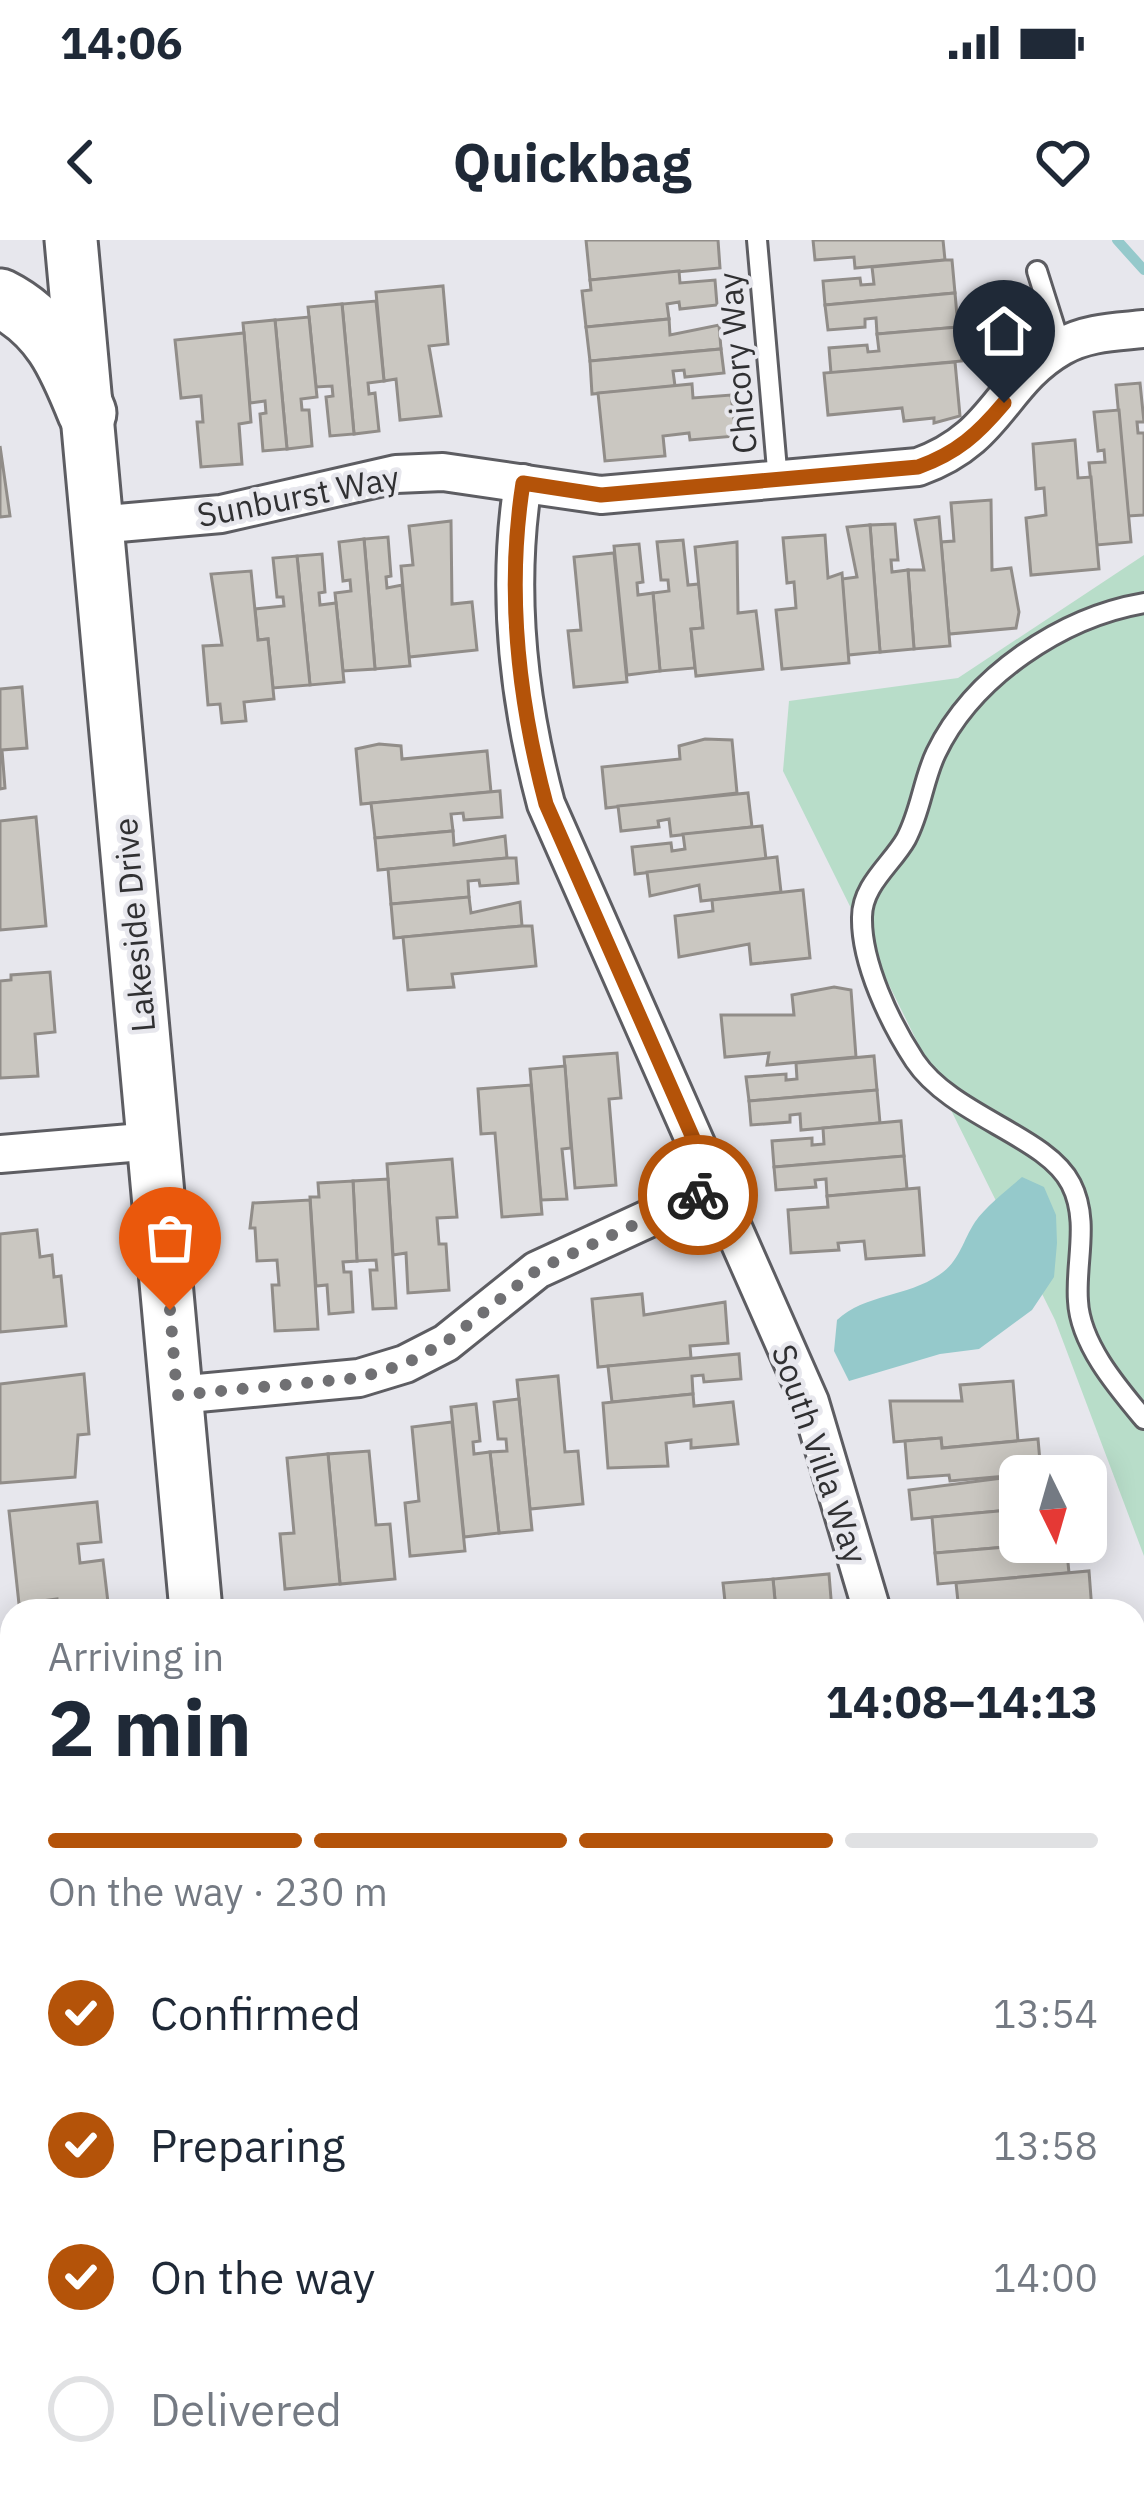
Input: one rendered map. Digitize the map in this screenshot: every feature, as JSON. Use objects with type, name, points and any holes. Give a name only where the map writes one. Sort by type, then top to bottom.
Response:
[{"type":"main road","name":"Lakeside Drive","points":[[71,240],[195,1599]]},
{"type":"main road","points":[[0,298],[25,310],[49,333],[87,413]]},
{"type":"street","points":[[1047,358],[1095,334],[1144,329]]},
{"type":"street","name":"Sunburst Way","points":[[96,525],[221,514],[396,474],[443,472],[601,495],[918,467],[948,456],[976,437],[1047,358]]},
{"type":"street","name":"South Villa Way","points":[[523,483],[512,555],[523,698],[540,783],[810,1402],[868,1599]]},
{"type":"street","points":[[0,1154],[154,1141]]},
{"type":"street","points":[[177,1395],[359,1378],[405,1364],[446,1342],[537,1270],[715,1188]]},
{"type":"lane","name":"Chicory Way","points":[[757,240],[778,481]]},
{"type":"lane","points":[[1037,271],[1047,358]]},
{"type":"lane","points":[[1144,603],[1060,629],[969,706],[934,755],[919,815],[868,890],[861,911],[873,970],[912,1057],[929,1081],[1046,1157],[1070,1182],[1080,1212],[1079,1317],[1099,1357],[1144,1419]]},
{"type":"green space","points":[[1144,555],[1144,1556],[1055,1320],[783,771],[789,701],[958,678]]},
{"type":"water","points":[[1022,1177],[1044,1187],[1056,1215],[1054,1277],[1032,1310],[979,1349],[940,1354],[849,1381],[834,1351],[837,1320],[860,1305],[914,1288],[946,1270],[980,1216]]},
{"type":"building","points":[[586,240],[718,240],[720,268],[590,280]]},
{"type":"building","points":[[813,240],[943,240],[945,260],[855,268],[854,257],[815,260]]},
{"type":"building","points":[[952,260],[955,293],[825,305],[823,281],[860,278],[861,285],[874,284],[872,267]]},
{"type":"building","points":[[679,271],[680,283],[715,280],[717,305],[680,309],[679,302],[667,304],[669,319],[586,327],[582,291],[591,290],[590,280]]},
{"type":"building","points":[[443,286],[448,344],[429,346],[441,416],[400,420],[396,379],[384,381],[376,292]]},
{"type":"building","points":[[955,293],[958,327],[877,334],[876,318],[865,319],[865,327],[828,330],[825,305]]},
{"type":"building","points":[[376,301],[384,381],[368,383],[369,394],[375,393],[379,431],[354,434],[342,304]]},
{"type":"building","points":[[342,304],[354,434],[330,436],[326,397],[333,396],[332,386],[316,387],[308,307]]},
{"type":"building","points":[[309,317],[317,397],[301,399],[302,410],[309,410],[312,446],[287,449],[275,320]]},
{"type":"building","points":[[669,319],[670,335],[719,325],[721,349],[590,361],[586,327]]},
{"type":"building","points":[[275,320],[287,449],[263,451],[260,414],[266,413],[265,401],[250,403],[243,323]]},
{"type":"building","points":[[958,327],[962,361],[831,373],[829,348],[867,345],[868,352],[879,351],[877,334]]},
{"type":"building","points":[[244,333],[251,422],[239,424],[242,464],[201,467],[197,422],[203,422],[201,396],[181,398],[175,340]]},
{"type":"building","points":[[721,349],[724,373],[685,377],[684,370],[673,371],[675,386],[592,394],[590,361]]},
{"type":"building","points":[[955,362],[960,416],[934,423],[934,418],[904,421],[902,408],[828,415],[824,373]]},
{"type":"building","points":[[1140,383],[1144,422],[1137,422],[1138,433],[1144,433],[1144,515],[1128,516],[1116,385]]},
{"type":"building","points":[[692,384],[693,398],[731,395],[736,436],[690,440],[689,433],[663,436],[665,456],[605,461],[598,393]]},
{"type":"building","points":[[1119,410],[1131,542],[1097,545],[1089,463],[1105,462],[1104,450],[1098,451],[1094,412]]},
{"type":"building","points":[[1075,440],[1078,478],[1091,477],[1099,569],[1031,575],[1026,518],[1046,515],[1044,488],[1036,489],[1033,444]]},
{"type":"building","points":[[0,446],[10,516],[0,517]]},
{"type":"building","points":[[991,500],[992,570],[1011,568],[1019,612],[1016,628],[949,634],[941,542],[954,541],[951,503]]},
{"type":"building","points":[[939,517],[950,646],[914,649],[908,570],[924,570],[915,520]]},
{"type":"building","points":[[451,521],[452,604],[472,602],[477,650],[409,657],[401,566],[413,565],[409,526]]},
{"type":"building","points":[[895,524],[898,560],[891,560],[892,572],[908,570],[914,649],[880,652],[870,525]]},
{"type":"building","points":[[870,525],[880,652],[848,655],[842,579],[857,577],[847,527]]},
{"type":"building","points":[[825,535],[828,578],[842,573],[849,663],[782,669],[776,610],[796,608],[794,582],[787,583],[783,538]]},
{"type":"building","points":[[388,537],[391,576],[386,577],[387,588],[402,585],[410,666],[375,669],[364,539]]},
{"type":"building","points":[[364,539],[375,669],[343,671],[335,593],[351,591],[350,580],[343,581],[339,542]]},
{"type":"building","points":[[683,540],[688,585],[699,584],[703,628],[691,629],[695,668],[660,671],[653,593],[669,591],[668,580],[661,580],[657,542]]},
{"type":"building","points":[[737,542],[738,613],[756,611],[763,669],[696,676],[691,629],[703,628],[695,547]]},
{"type":"building","points":[[639,544],[643,582],[637,583],[638,595],[653,593],[660,671],[627,675],[614,546]]},
{"type":"building","points":[[614,553],[627,682],[574,687],[568,631],[581,630],[574,557]]},
{"type":"building","points":[[322,554],[325,592],[319,593],[320,605],[336,603],[344,682],[310,685],[297,556]]},
{"type":"building","points":[[297,556],[310,685],[273,688],[268,639],[258,640],[255,609],[284,606],[283,597],[277,597],[273,558]]},
{"type":"building","points":[[251,571],[258,640],[268,639],[274,699],[244,702],[246,721],[222,723],[220,704],[208,705],[203,646],[222,645],[211,574]]},
{"type":"building","points":[[22,687],[27,748],[2,750],[5,788],[0,789],[0,689]]},
{"type":"building","points":[[705,739],[732,740],[737,793],[606,808],[602,767],[680,759],[679,746]]},
{"type":"building","points":[[401,746],[402,759],[487,751],[491,792],[361,804],[356,749]]},
{"type":"building","points":[[500,791],[502,817],[464,820],[463,813],[451,814],[453,831],[375,838],[371,803]]},
{"type":"building","points":[[748,793],[752,827],[671,836],[669,819],[658,821],[659,827],[621,831],[618,806]]},
{"type":"building","points":[[36,817],[46,926],[0,930],[0,821]]},
{"type":"building","points":[[762,826],[766,859],[635,874],[632,847],[671,843],[672,851],[685,849],[683,834]]},
{"type":"building","points":[[453,831],[454,845],[505,836],[507,858],[378,870],[375,838]]},
{"type":"building","points":[[777,857],[781,892],[701,901],[699,885],[650,896],[647,872]]},
{"type":"building","points":[[516,858],[518,883],[480,886],[479,880],[468,881],[469,897],[391,904],[388,869]]},
{"type":"building","points":[[803,890],[810,958],[751,964],[749,944],[679,957],[675,916],[713,911],[712,900]]},
{"type":"building","points":[[469,897],[471,913],[520,902],[522,926],[394,938],[391,904]]},
{"type":"building","points":[[532,926],[536,966],[452,974],[454,987],[408,990],[403,937]]},
{"type":"building","points":[[50,972],[55,1032],[35,1034],[38,1076],[0,1078],[0,981],[11,980],[11,975]]},
{"type":"building","points":[[834,987],[851,990],[856,1057],[767,1065],[769,1053],[725,1057],[721,1015],[794,1015],[792,995]]},
{"type":"building","points":[[617,1053],[621,1098],[609,1099],[616,1185],[575,1188],[564,1057]]},
{"type":"building","points":[[874,1056],[877,1090],[749,1101],[746,1077],[786,1074],[786,1080],[797,1079],[796,1063]]},
{"type":"building","points":[[565,1066],[571,1148],[562,1149],[567,1199],[541,1200],[530,1069]]},
{"type":"building","points":[[531,1085],[542,1214],[502,1217],[495,1133],[481,1134],[478,1089]]},
{"type":"building","points":[[877,1090],[880,1123],[801,1130],[800,1114],[790,1115],[790,1122],[751,1125],[749,1101]]},
{"type":"building","points":[[901,1121],[904,1156],[774,1167],[772,1141],[812,1138],[812,1145],[824,1144],[823,1128]]},
{"type":"building","points":[[904,1156],[907,1189],[827,1196],[826,1179],[815,1180],[816,1187],[776,1190],[774,1167]]},
{"type":"building","points":[[452,1159],[457,1217],[437,1218],[439,1244],[446,1244],[449,1290],[408,1293],[406,1253],[393,1255],[387,1164]]},
{"type":"building","points":[[388,1179],[396,1308],[373,1309],[370,1270],[377,1270],[376,1260],[357,1261],[353,1181]]},
{"type":"building","points":[[353,1181],[357,1261],[343,1262],[344,1272],[351,1272],[353,1312],[329,1314],[327,1285],[316,1286],[310,1197],[319,1197],[318,1183]]},
{"type":"building","points":[[919,1188],[924,1255],[866,1259],[864,1241],[838,1243],[839,1250],[791,1253],[788,1210],[828,1207],[827,1196]]},
{"type":"building","points":[[310,1200],[318,1329],[275,1331],[272,1285],[279,1285],[277,1260],[257,1261],[255,1228],[250,1228],[253,1203]]},
{"type":"building","points":[[37,1230],[40,1257],[52,1255],[54,1277],[61,1276],[66,1326],[0,1332],[0,1234]]},
{"type":"building","points":[[642,1294],[644,1315],[725,1302],[728,1343],[690,1346],[691,1358],[598,1367],[592,1299]]},
{"type":"building","points":[[739,1354],[741,1379],[704,1382],[703,1375],[692,1376],[693,1394],[612,1402],[608,1366]]},
{"type":"building","points":[[84,1374],[89,1434],[78,1435],[75,1477],[0,1483],[0,1384]]},
{"type":"building","points":[[558,1376],[565,1452],[578,1451],[583,1504],[530,1509],[517,1380]]},
{"type":"building","points":[[1013,1381],[1018,1441],[942,1448],[941,1438],[894,1442],[890,1401],[962,1401],[960,1385]]},
{"type":"building","points":[[693,1394],[694,1406],[733,1402],[738,1444],[691,1448],[691,1440],[666,1443],[668,1466],[608,1468],[603,1403]]},
{"type":"building","points":[[519,1399],[532,1530],[499,1533],[490,1452],[507,1451],[506,1439],[498,1439],[494,1402]]},
{"type":"building","points":[[476,1404],[480,1441],[473,1442],[474,1454],[490,1452],[499,1533],[464,1537],[451,1407]]},
{"type":"building","points":[[452,1422],[465,1551],[410,1556],[405,1503],[419,1501],[412,1427]]},
{"type":"building","points":[[941,1438],[942,1448],[1038,1439],[1039,1455],[999,1455],[999,1477],[950,1481],[949,1475],[908,1478],[905,1441]]},
{"type":"building","points":[[369,1451],[376,1525],[390,1524],[395,1579],[340,1584],[328,1454]]},
{"type":"building","points":[[328,1454],[340,1584],[285,1589],[280,1534],[294,1533],[287,1458]]},
{"type":"building","points":[[999,1478],[999,1511],[912,1519],[909,1490]]},
{"type":"building","points":[[97,1502],[101,1542],[78,1544],[80,1563],[103,1560],[108,1599],[18,1599],[9,1511]]},
{"type":"building","points":[[999,1511],[999,1548],[935,1553],[932,1517]]},
{"type":"building","points":[[999,1548],[999,1563],[1068,1563],[1069,1573],[938,1584],[935,1553]]},
{"type":"building","points":[[1089,1571],[1091,1599],[958,1599],[956,1583]]},
{"type":"building","points":[[829,1574],[831,1599],[775,1599],[773,1579]]},
{"type":"building","points":[[773,1579],[775,1599],[725,1599],[723,1583]]},
{"type":"waterway","points":[[1117,240],[1144,270]]},
{"type":"way so far","points":[[170,1310],[177,1395],[359,1378],[405,1364],[446,1342],[537,1270],[574,1250],[698,1195]]},
{"type":"route","points":[[698,1195],[715,1188],[546,804],[529,742],[512,555],[523,483],[601,495],[918,467],[948,456],[976,437],[1004,403]]}]
